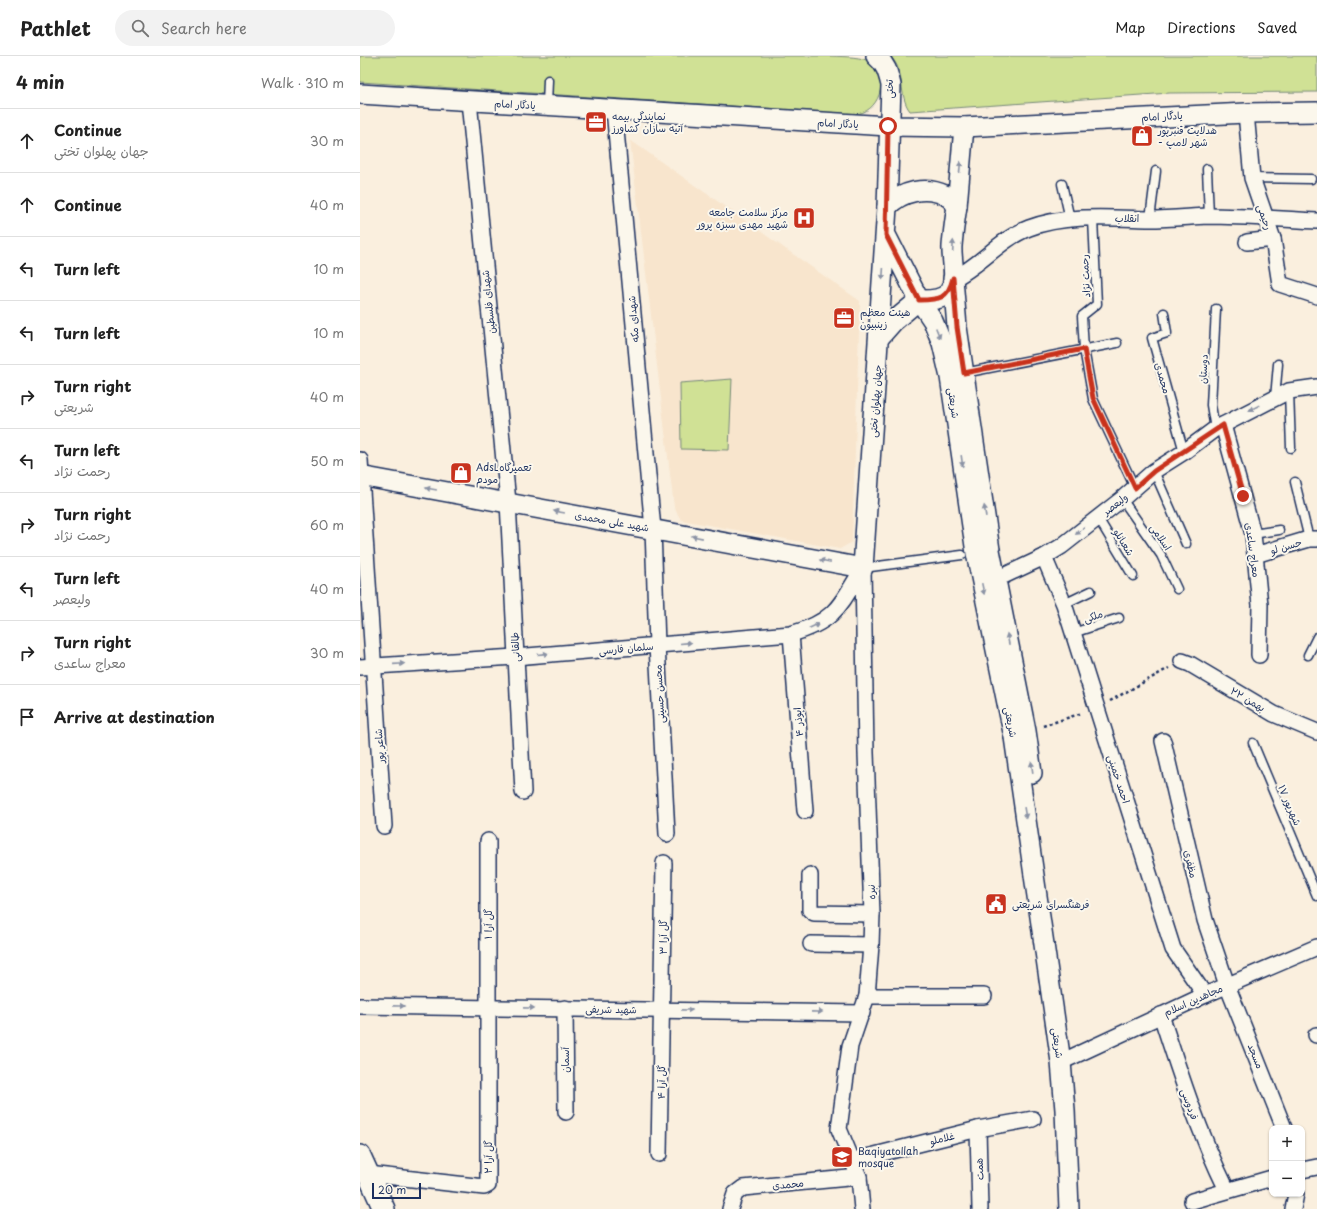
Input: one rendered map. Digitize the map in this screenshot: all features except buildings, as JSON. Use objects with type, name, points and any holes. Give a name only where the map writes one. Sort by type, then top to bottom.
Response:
[{"type":"main road","points":[[364,1165],[384,1209]]},
{"type":"street","name":"تختی","points":[[876,56],[883,61],[891,85],[888,126]]},
{"type":"street","name":"یادگار امام","points":[[360,94],[888,126],[964,127],[1246,113],[1317,112]]},
{"type":"street","name":"شهدای فلسطین","points":[[469,101],[508,502]]},
{"type":"street","name":"شهدای مکه","points":[[614,109],[653,529]]},
{"type":"street","name":"رحیمی","points":[[1246,113],[1252,178],[1273,239],[1280,284],[1317,296]]},
{"type":"street","points":[[887,207],[888,126]]},
{"type":"street","name":"شریعتی","points":[[964,127],[952,246],[957,327],[990,550],[997,579],[1026,731],[1066,1060],[1069,1209]]},
{"type":"street","points":[[887,207],[902,195],[932,191],[947,195],[957,206]]},
{"type":"street","name":"جهان پهلوان تختی","points":[[863,568],[887,207]]},
{"type":"street","name":"انقلاب","points":[[953,278],[966,272],[1006,240],[1028,228],[1052,221],[1209,216],[1317,221]]},
{"type":"street","name":"شریعتی","points":[[886,235],[919,300],[933,321],[942,343],[950,377],[976,553],[1014,737],[1066,1060],[1076,1107],[1080,1209]]},
{"type":"street","points":[[1246,242],[1273,239]]},
{"type":"street","points":[[879,338],[894,321],[919,300],[931,300],[944,296],[948,293],[953,278]]},
{"type":"street","name":"ولیعصر","points":[[997,579],[1044,557],[1098,518],[1154,471],[1219,427],[1289,391],[1317,387]]},
{"type":"street","name":"معراج ساعدی","points":[[1219,427],[1253,534],[1260,605],[1259,655]]},
{"type":"street","name":"شهید علی محمدی","points":[[361,471],[508,502],[863,568]]},
{"type":"street","name":"شاعر پور","points":[[361,471],[367,667],[384,826]]},
{"type":"street","name":"طالقانی","points":[[508,502],[523,792]]},
{"type":"street","name":"محسن حسینی","points":[[653,529],[656,645],[667,834]]},
{"type":"street","name":"حسن لو","points":[[1254,556],[1313,539]]},
{"type":"street","name":"احمد خمینی","points":[[1044,557],[1064,604],[1173,949],[1205,995]]},
{"type":"street","name":"سلمان فارسی","points":[[367,667],[515,657],[790,634],[812,628],[825,620],[842,602],[863,568]]},
{"type":"street","name":"نبره","points":[[862,1209],[859,1177],[851,1161],[839,1129],[850,1046],[867,996],[871,945],[872,914],[866,753],[863,568]]},
{"type":"street","name":"ابوذر ۴","points":[[790,634],[805,811]]},
{"type":"street","name":"۲۲ بهمن","points":[[1182,661],[1190,664],[1274,714],[1317,732]]},
{"type":"street","name":"مظفری","points":[[1163,741],[1205,920],[1227,985]]},
{"type":"street","name":"گل آرا ۱","points":[[488,841],[488,1007]]},
{"type":"street","name":"گل آرا ۳","points":[[662,1010],[664,863]]},
{"type":"street","points":[[810,874],[808,903],[810,910],[814,912],[872,914]]},
{"type":"street","points":[[811,944],[871,945]]},
{"type":"street","name":"مجاهدین اسلام","points":[[1066,1060],[1227,985],[1317,947]]},
{"type":"street","name":"مسجد","points":[[1227,985],[1283,1125]]},
{"type":"street","points":[[867,996],[984,996]]},
{"type":"street","name":"شهید شریفی","points":[[360,1006],[862,1013]]},
{"type":"street","name":"گل آرا ۲","points":[[364,1165],[484,1187],[488,1185],[488,1007]]},
{"type":"street","name":"آسمان","points":[[565,1008],[566,1112]]},
{"type":"street","name":"گل آرا ۴","points":[[659,1154],[662,1010]]},
{"type":"street","name":"فردوسی","points":[[1161,1015],[1188,1098],[1210,1155],[1227,1190]]},
{"type":"street","name":"غلاملو","points":[[851,1161],[978,1129],[1033,1119]]},
{"type":"street","name":"همت","points":[[978,1129],[980,1209]]},
{"type":"street","points":[[1305,1169],[1317,1167]]},
{"type":"street","name":"محمدی","points":[[730,1209],[735,1194],[743,1188],[859,1177]]},
{"type":"street","points":[[1192,1201],[1269,1179]]},
{"type":"street","points":[[1293,1209],[1295,1197]]},
{"type":"lane","points":[[547,105],[548,80]]},
{"type":"lane","points":[[1207,169],[1209,216]]},
{"type":"lane","points":[[1150,219],[1156,170]]},
{"type":"lane","points":[[1252,178],[1311,179]]},
{"type":"lane","points":[[1062,184],[1070,220]]},
{"type":"lane","name":"رحمت نژاد","points":[[1093,219],[1097,304],[1082,316],[1084,349],[1093,398],[1135,488]]},
{"type":"lane","name":"دوستان","points":[[1216,309],[1211,405],[1219,427]]},
{"type":"lane","name":"محمدی","points":[[1164,313],[1167,333],[1152,338],[1184,452]]},
{"type":"lane","points":[[964,373],[1117,343]]},
{"type":"lane","points":[[1275,398],[1278,364]]},
{"type":"lane","points":[[1289,391],[1291,448]]},
{"type":"lane","points":[[1154,471],[1186,544]]},
{"type":"lane","points":[[1295,482],[1313,539]]},
{"type":"lane","name":"اسلامی","points":[[1122,499],[1162,556],[1178,589]]},
{"type":"lane","name":"شعبانلو","points":[[1098,518],[1133,576]]},
{"type":"lane","points":[[1253,534],[1279,530]]},
{"type":"lane","points":[[863,568],[962,555]]},
{"type":"lane","points":[[1064,604],[1091,591]]},
{"type":"lane","name":"ملکی","points":[[1073,633],[1119,618]]},
{"type":"lane","points":[[1308,655],[1317,637]]},
{"type":"lane","name":"۱۷ شهریور","points":[[1253,743],[1317,896]]},
{"type":"shaded area","points":[[630,140],[860,301],[852,542],[840,549],[681,520],[674,507]]},
{"type":"green space","points":[[360,56],[832,56],[859,58],[872,63],[877,70],[881,86],[875,102],[870,108],[863,112],[854,114],[360,82]]},
{"type":"green space","points":[[890,56],[1317,56],[1317,92],[1170,93],[910,111],[904,98],[898,69]]},
{"type":"green space","points":[[732,379],[729,450],[681,449],[680,383]]},
{"type":"place","name":"نمایندگی بیمه آتیه سازان کشاورز","points":[[596,122]]},
{"type":"place","name":"هدلایت قنبرپور - شهر لامپ","points":[[1142,136]]},
{"type":"place","name":"مرکز سلامت جامعه شهید مهدی سبزه پرور","points":[[804,218]]},
{"type":"place","name":"هیئت معظم زینبیون","points":[[844,318]]},
{"type":"place","name":"AdsLتعمیرگاه مودم","points":[[461,473]]},
{"type":"place","name":"فرهنگسرای شریعتی","points":[[996,904]]},
{"type":"place","name":"Baqiyatollah mosque","points":[[842,1157]]},
{"type":"route","points":[[888,126],[886,235],[919,300],[931,300],[944,296],[948,293],[953,278],[957,327],[964,373],[1084,349],[1093,398],[1135,488],[1154,471],[1223,425],[1243,496]]}]
